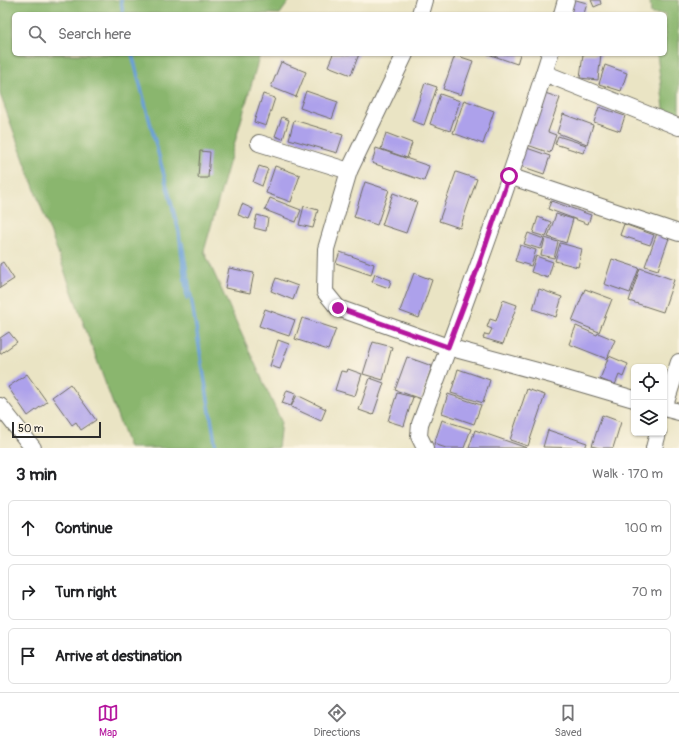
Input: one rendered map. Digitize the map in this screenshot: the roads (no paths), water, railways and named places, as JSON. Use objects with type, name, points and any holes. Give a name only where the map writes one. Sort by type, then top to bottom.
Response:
[{"type":"street","points":[[421,12],[424,0]]},
{"type":"street","points":[[563,12],[566,0]]},
{"type":"street","points":[[403,56],[349,171],[326,249],[325,292],[338,308],[448,347],[631,398]]},
{"type":"street","points":[[425,448],[419,436],[420,424],[480,262],[549,56]]},
{"type":"street","points":[[544,73],[679,127]]},
{"type":"street","points":[[259,143],[349,171]]},
{"type":"street","points":[[509,176],[679,233]]},
{"type":"street","points":[[667,400],[679,362]]},
{"type":"street","points":[[0,406],[33,448]]},
{"type":"street","points":[[667,409],[679,412]]},
{"type":"street","points":[[654,448],[657,436]]},
{"type":"waterway","points":[[121,0],[123,12]]},
{"type":"waterway","points":[[133,56],[179,232],[187,298],[182,243],[216,448]]}]
